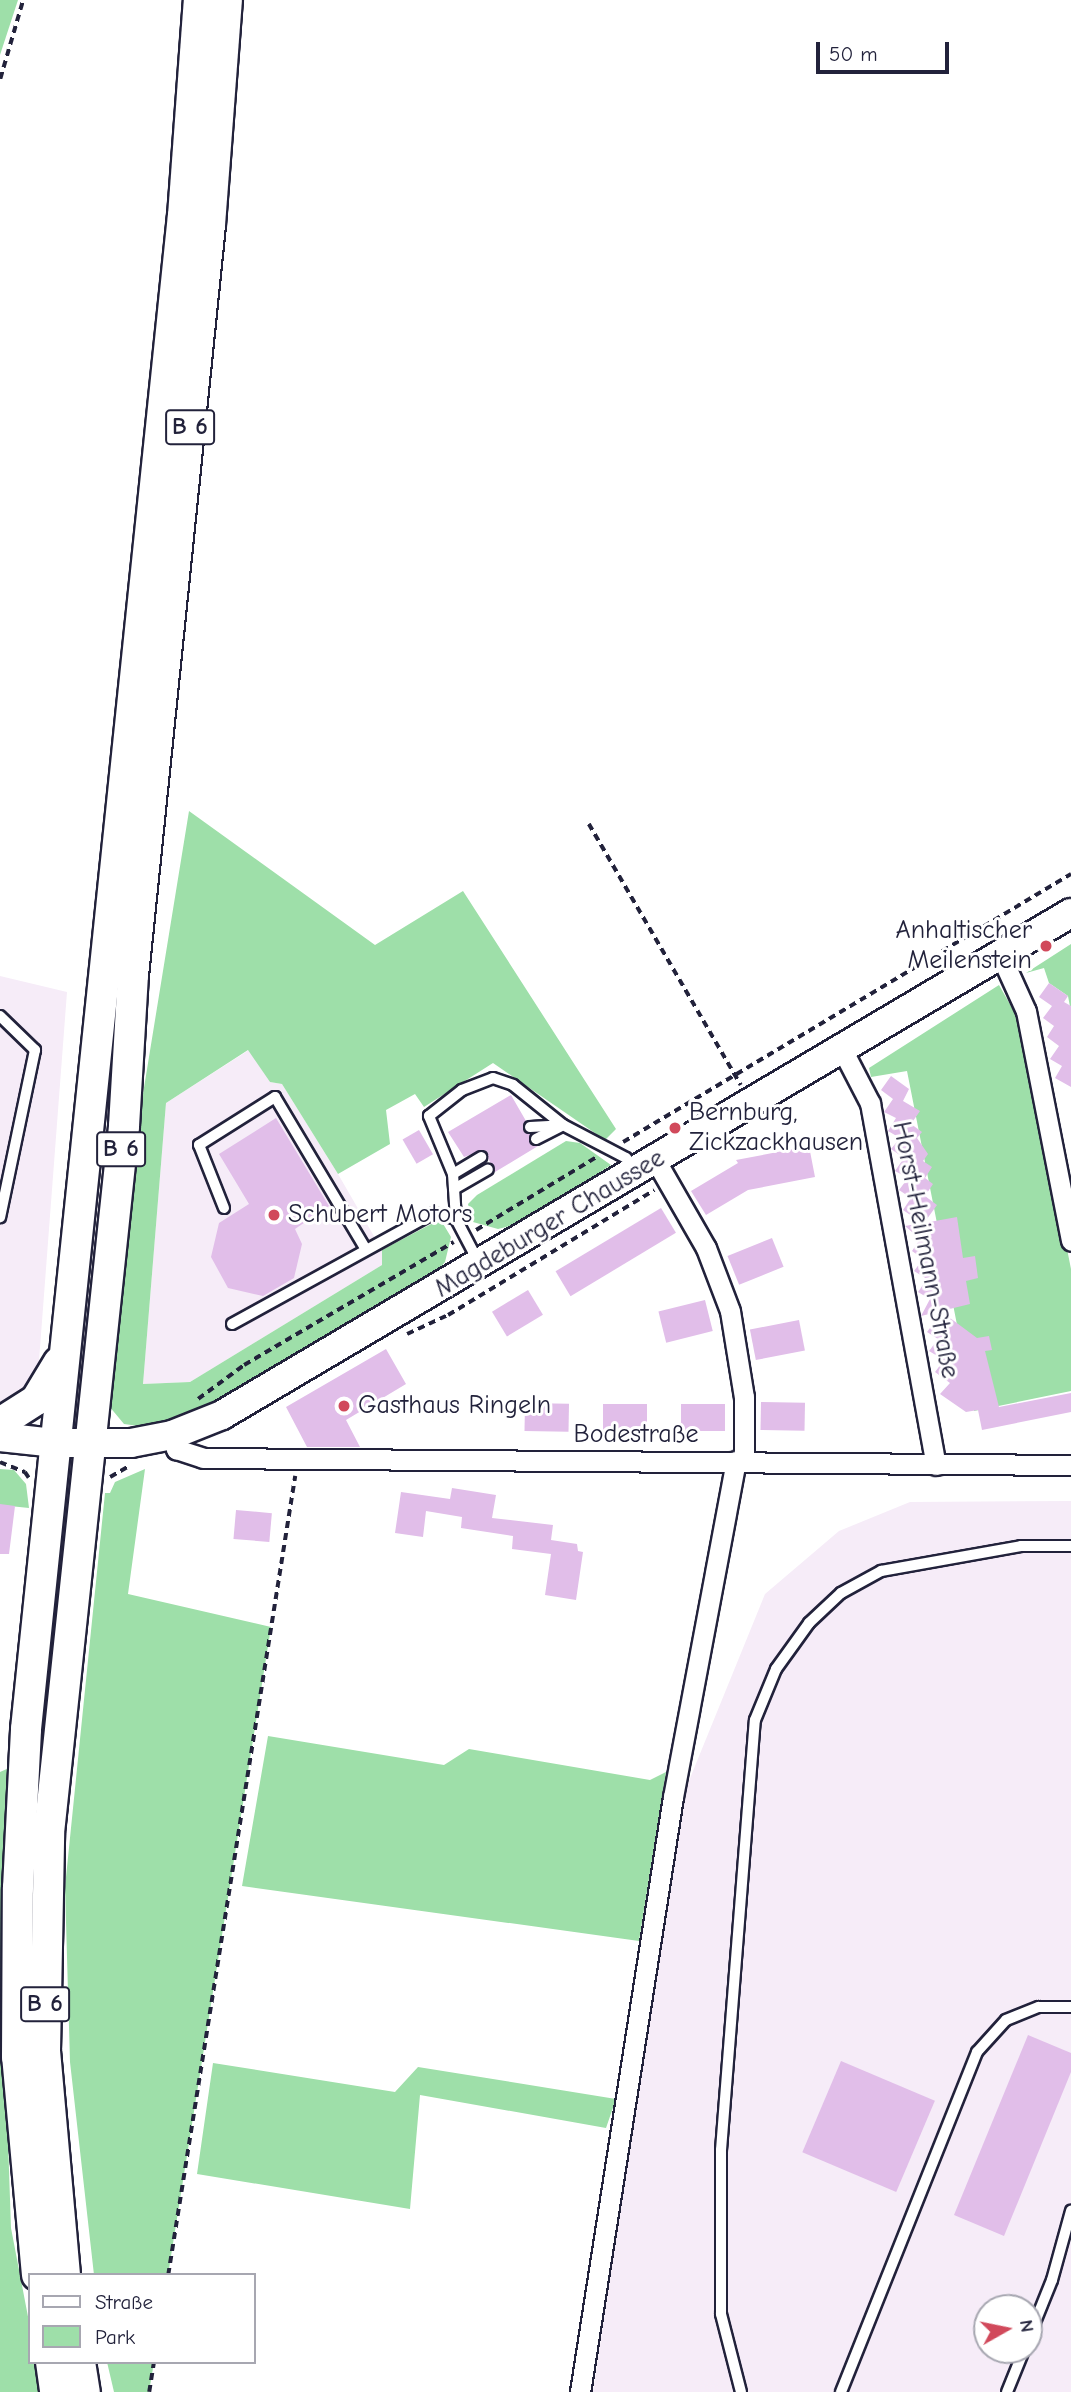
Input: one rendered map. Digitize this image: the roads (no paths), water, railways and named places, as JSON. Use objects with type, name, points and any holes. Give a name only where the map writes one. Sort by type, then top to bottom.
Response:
[{"type":"main road","name":"B 6","points":[[37,2273],[17,2057],[18,1899],[26,1728],[49,1482],[183,216],[199,0]]},
{"type":"main road","name":"B 6","points":[[65,2273],[48,2099],[45,1930],[50,1833],[210,225],[227,0]]},
{"type":"main road","name":"Magdeburger Chaussee","points":[[0,1437],[54,1443],[131,1443],[172,1434],[251,1400],[480,1265],[653,1171],[753,1104],[1071,914]]},
{"type":"main road","name":"B 6","points":[[0,1423],[36,1401],[64,1352]]},
{"type":"main road","points":[[51,2364],[55,2392]]},
{"type":"main road","points":[[80,2364],[85,2392]]},
{"type":"street","points":[[1000,956],[1026,1011],[1071,1241]]},
{"type":"street","name":"Horst-Heilmann-Straße","points":[[843,1051],[870,1103],[936,1465]]},
{"type":"street","points":[[580,2392],[673,1797],[740,1461],[744,1397],[730,1311],[706,1248],[653,1171]]},
{"type":"street","name":"Bodestraße","points":[[172,1434],[176,1449],[186,1456],[298,1460],[1071,1465]]},
{"type":"lane","points":[[0,1016],[35,1050],[0,1217]]},
{"type":"lane","points":[[480,1265],[456,1219],[453,1174],[429,1116],[462,1090],[493,1078],[513,1085],[564,1125],[653,1171]]},
{"type":"lane","points":[[224,1208],[199,1144],[275,1097],[365,1248]]},
{"type":"lane","points":[[530,1127],[564,1125]]},
{"type":"lane","points":[[536,1139],[564,1125]]},
{"type":"lane","points":[[453,1174],[481,1157]]},
{"type":"lane","points":[[454,1189],[488,1169]]},
{"type":"lane","points":[[232,1324],[365,1248],[434,1213],[456,1219]]},
{"type":"lane","points":[[741,2392],[721,2314],[721,2150],[755,1720],[776,1669],[809,1623],[841,1593],[881,1572],[1021,1546],[1071,1546]]},
{"type":"lane","points":[[841,2392],[978,2052],[1006,2020],[1039,2007],[1071,2007]]},
{"type":"lane","points":[[1043,2302],[1071,2211]]},
{"type":"lane","points":[[1007,2392],[1018,2364]]},
{"type":"place","name":"Anhaltischer Meilenstein","points":[[1046,946]]},
{"type":"place","name":"Bernburg, Zickzackhausen","points":[[675,1128]]},
{"type":"place","name":"Schubert Motors","points":[[274,1215]]},
{"type":"place","name":"Gasthaus Ringeln","points":[[344,1406]]}]
